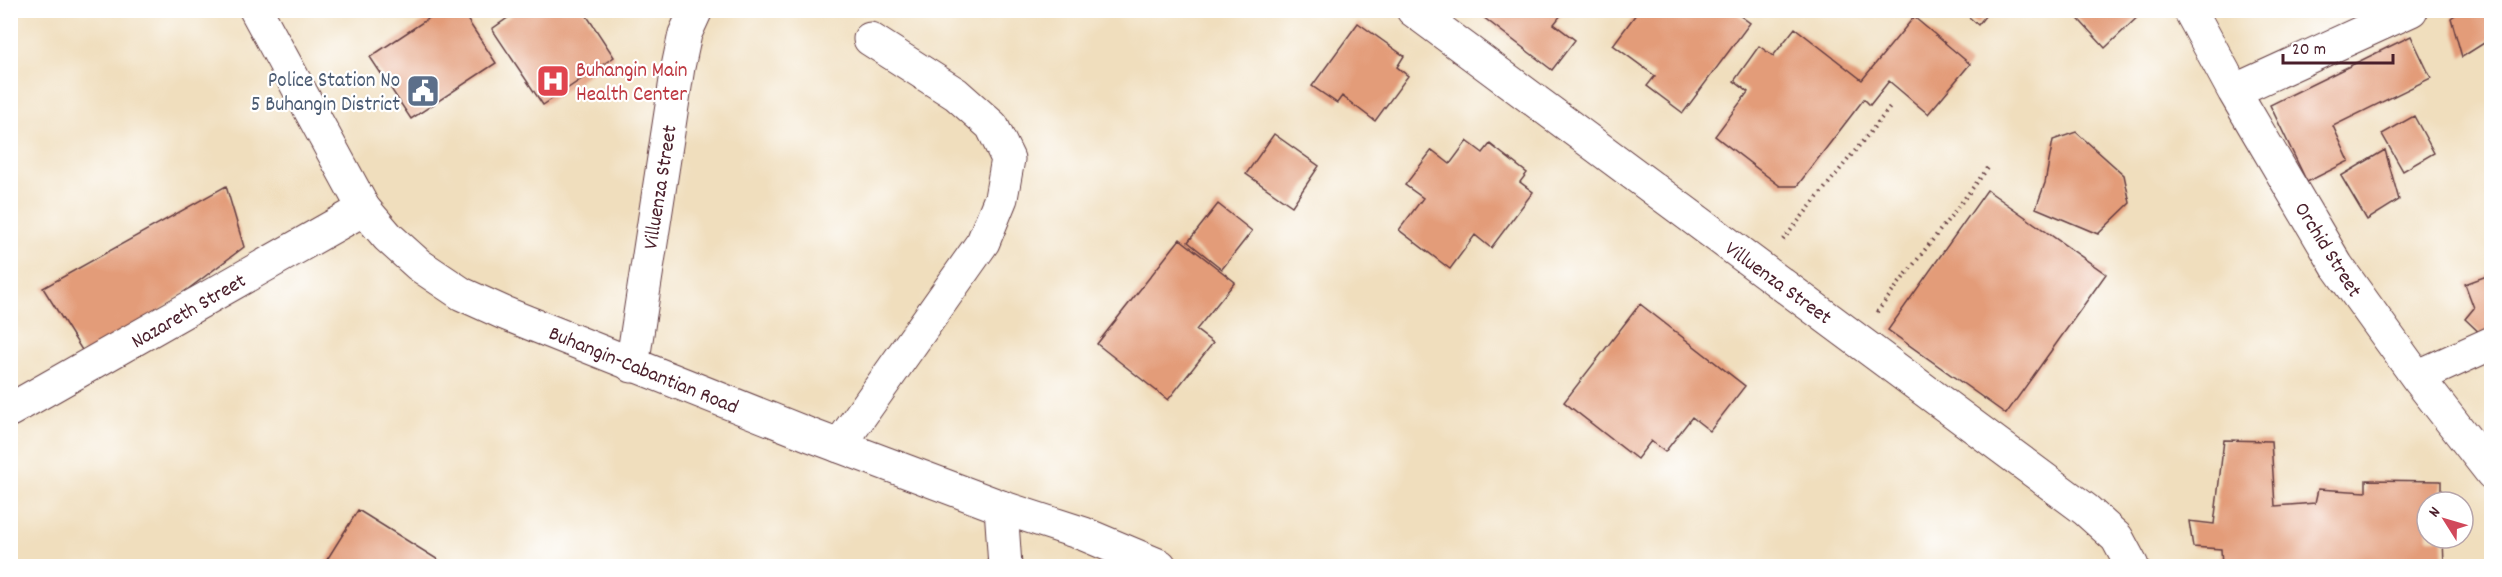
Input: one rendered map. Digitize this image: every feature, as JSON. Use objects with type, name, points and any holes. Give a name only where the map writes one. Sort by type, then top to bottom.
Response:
[{"type":"street","name":"Buhangin-Cabantian Road","points":[[256,10],[364,209],[388,237],[419,264],[462,294],[632,366],[1001,507],[1084,534],[1160,567]]},
{"type":"street","name":"Villuenza Street","points":[[632,366],[678,67],[685,34],[696,10]]},
{"type":"street","name":"Villuenza Street","points":[[1413,10],[2086,510],[2117,538],[2132,567]]},
{"type":"street","name":"Orchid Street","points":[[2190,10],[2234,91],[2337,266],[2417,377],[2492,473]]},
{"type":"street","points":[[2234,91],[2411,10]]},
{"type":"street","points":[[839,446],[983,242],[1001,198],[1008,159],[992,126],[956,94],[870,39]]},
{"type":"street","name":"Nazareth Street","points":[[10,410],[364,209]]},
{"type":"street","points":[[2417,377],[2492,342]]},
{"type":"street","points":[[1001,507],[1007,565]]},
{"type":"path","points":[[1760,268],[1892,105]]},
{"type":"path","points":[[1856,339],[1988,168]]},
{"type":"building","name":"Police Station No 5 Buhangin District","points":[[441,10],[461,10],[496,63],[411,119],[370,57]]},
{"type":"building","name":"Buhangin Main Health Center","points":[[519,10],[583,10],[614,57],[543,105],[492,29]]},
{"type":"building","points":[[1474,10],[1565,10],[1554,24],[1575,40],[1552,70]]},
{"type":"building","points":[[1639,10],[1732,10],[1750,23],[1683,113],[1647,86],[1655,76],[1613,45]]},
{"type":"building","points":[[1961,10],[1990,10],[1978,25]]},
{"type":"building","points":[[2070,10],[2145,10],[2105,48]]},
{"type":"building","points":[[2462,10],[2485,10],[2492,38],[2462,57],[2451,18]]},
{"type":"building","points":[[1914,17],[1970,64],[1928,114],[1889,81],[1870,105],[1864,99],[1797,186],[1780,186],[1715,136],[1748,92],[1734,81],[1759,46],[1773,56],[1795,28],[1862,80]]},
{"type":"building","points":[[1358,23],[1404,56],[1397,67],[1408,76],[1375,121],[1342,96],[1337,103],[1312,86]]},
{"type":"building","points":[[2411,36],[2431,78],[2333,126],[2349,161],[2307,182],[2270,105]]},
{"type":"building","points":[[2414,116],[2434,153],[2403,171],[2382,134]]},
{"type":"building","points":[[2076,132],[2124,175],[2130,203],[2098,234],[2036,208],[2045,183],[2053,140]]},
{"type":"building","points":[[1274,134],[1319,166],[1292,206],[1246,174]]},
{"type":"building","points":[[1467,141],[1483,153],[1490,144],[1527,173],[1520,182],[1533,192],[1491,248],[1475,235],[1450,269],[1399,230],[1423,198],[1405,185],[1432,150],[1450,164]]},
{"type":"building","points":[[2385,150],[2399,200],[2367,220],[2341,176]]},
{"type":"building","points":[[226,186],[244,247],[90,363],[43,288]]},
{"type":"building","points":[[1987,190],[2106,274],[2006,414],[1888,330]]},
{"type":"building","points":[[1218,204],[1252,231],[1222,269],[1188,242]]},
{"type":"building","points":[[1180,239],[1235,282],[1196,330],[1213,343],[1168,400],[1097,344]]},
{"type":"building","points":[[2492,274],[2492,332],[2483,336],[2465,319],[2474,308],[2465,284]]},
{"type":"building","points":[[1640,304],[1745,386],[1710,431],[1692,417],[1665,452],[1651,441],[1637,459],[1564,402]]},
{"type":"building","points":[[2224,440],[2271,441],[2275,506],[2315,503],[2318,489],[2366,492],[2366,480],[2441,481],[2441,490],[2415,490],[2415,550],[2443,550],[2444,566],[2222,566],[2221,549],[2193,547],[2189,521],[2214,524]]},
{"type":"building","points":[[358,510],[448,566],[323,566]]},
{"type":"place","name":"Buhangin Main Health Center","points":[[553,81]]},
{"type":"place","name":"Police Station No 5 Buhangin District","points":[[423,91]]}]
